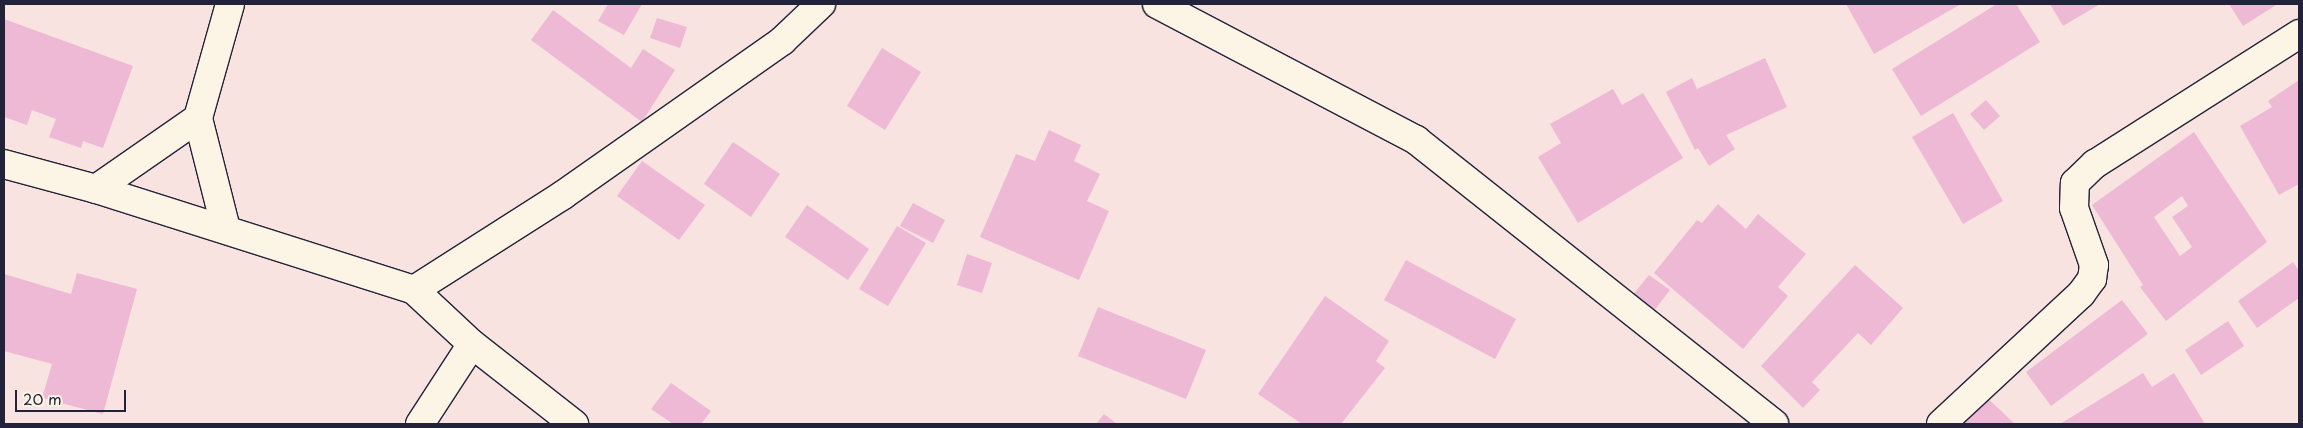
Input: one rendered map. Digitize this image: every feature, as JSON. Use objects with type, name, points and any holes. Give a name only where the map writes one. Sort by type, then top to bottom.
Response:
[{"type":"street","points":[[226,229],[198,118],[230,4]]},
{"type":"street","points":[[414,290],[563,195],[782,41],[821,4]]},
{"type":"street","points":[[1157,4],[1416,140],[1774,424]]},
{"type":"street","points":[[1941,424],[2081,294],[2092,279],[2094,264],[2074,208],[2075,183],[2095,164],[2299,34]]},
{"type":"street","points":[[96,189],[198,118]]},
{"type":"street","points":[[4,164],[96,189],[414,290],[472,344],[574,424]]},
{"type":"street","points":[[420,424],[472,344]]},
{"type":"building","points":[[608,4],[642,4],[624,35],[598,21]]},
{"type":"building","points":[[1846,4],[1961,4],[1874,54]]},
{"type":"building","points":[[1997,4],[2016,4],[2040,42],[1921,116],[1892,69]]},
{"type":"building","points":[[2050,4],[2100,4],[2063,26]]},
{"type":"building","points":[[2229,4],[2275,4],[2276,5],[2243,26]]},
{"type":"building","points":[[553,10],[631,68],[643,49],[675,70],[642,122],[531,40]]},
{"type":"building","points":[[657,18],[687,27],[680,48],[650,38]]},
{"type":"building","points":[[4,19],[133,66],[103,148],[83,141],[81,148],[49,137],[56,119],[32,110],[27,125],[4,117]]},
{"type":"building","points":[[882,48],[921,72],[885,130],[847,106]]},
{"type":"building","points":[[1765,58],[1787,107],[1726,135],[1735,149],[1709,166],[1698,148],[1695,150],[1666,92],[1692,78],[1697,89]]},
{"type":"building","points":[[2299,80],[2299,184],[2279,195],[2240,126],[2272,107],[2268,101]]},
{"type":"building","points":[[1613,89],[1622,105],[1643,93],[1683,158],[1578,223],[1538,157],[1561,143],[1550,124]]},
{"type":"building","points":[[1986,100],[2000,116],[1984,130],[1970,114]]},
{"type":"building","points":[[1953,113],[2003,201],[1963,224],[1912,137]]},
{"type":"building","points":[[1049,130],[1081,145],[1074,161],[1100,174],[1087,201],[1109,211],[1079,280],[980,237],[1016,154],[1035,161]]},
{"type":"building","points":[[2194,132],[2267,242],[2166,321],[2140,287],[2143,285],[2092,205]],"holes":[[[2182,196],[2188,206],[2172,217],[2192,247],[2180,256],[2154,217]]]},
{"type":"building","points":[[733,142],[780,174],[751,217],[704,184]]},
{"type":"building","points":[[642,161],[705,205],[679,240],[617,196]]},
{"type":"building","points":[[913,203],[945,220],[933,243],[900,226]]},
{"type":"building","points":[[1718,204],[1746,229],[1758,214],[1806,254],[1778,287],[1788,296],[1743,349],[1654,273],[1697,220],[1702,223]]},
{"type":"building","points":[[807,205],[869,249],[848,280],[785,237]]},
{"type":"building","points":[[897,226],[926,243],[888,306],[859,289]]},
{"type":"building","points":[[967,254],[992,263],[982,293],[957,285]]},
{"type":"building","points":[[1406,260],[1516,319],[1495,359],[1384,300]]},
{"type":"building","points":[[2293,262],[2299,271],[2299,298],[2257,328],[2238,301]]},
{"type":"building","points":[[1855,265],[1903,308],[1871,345],[1858,333],[1812,382],[1820,390],[1803,408],[1761,366]]},
{"type":"building","points":[[77,273],[137,289],[103,414],[42,398],[52,364],[4,351],[4,274],[71,294]]},
{"type":"building","points":[[1649,275],[1670,290],[1653,312],[1632,296]]},
{"type":"building","points":[[1325,296],[1389,341],[1376,361],[1385,368],[1341,424],[1302,424],[1258,394]]},
{"type":"building","points":[[2122,300],[2148,334],[2051,406],[2026,372]]},
{"type":"building","points":[[1098,307],[1206,350],[1186,399],[1078,356]]},
{"type":"building","points":[[2228,321],[2244,346],[2201,375],[2185,350]]},
{"type":"building","points":[[2143,373],[2152,387],[2174,373],[2205,424],[2060,424]]},
{"type":"building","points":[[671,383],[711,411],[701,424],[673,424],[651,409]]},
{"type":"building","points":[[1984,395],[2015,424],[1956,424]]},
{"type":"building","points":[[1104,414],[1117,424],[1096,424]]}]
